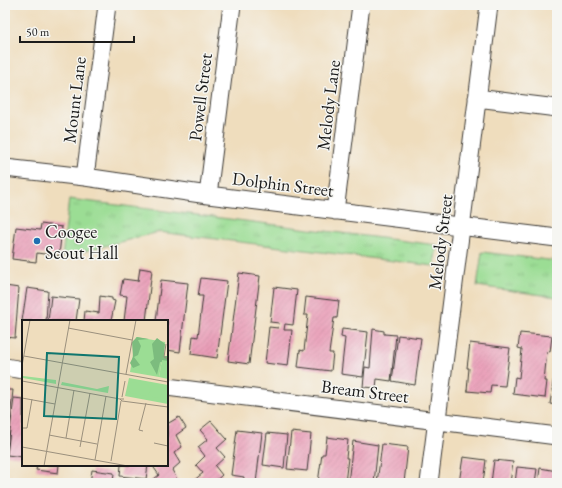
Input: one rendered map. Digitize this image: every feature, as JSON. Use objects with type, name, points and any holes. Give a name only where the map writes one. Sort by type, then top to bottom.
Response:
[{"type":"street","name":"Mount Lane","points":[[85,177],[107,5]]},
{"type":"street","name":"Powell Street","points":[[208,195],[232,5]]},
{"type":"street","name":"Melody Lane","points":[[335,211],[361,5]]},
{"type":"street","name":"Melody Street","points":[[429,483],[438,421],[489,5]]},
{"type":"street","points":[[477,98],[557,108]]},
{"type":"street","name":"Dolphin Street","points":[[5,168],[85,177],[208,195],[557,238]]},
{"type":"street","points":[[5,367],[22,370]]},
{"type":"street","name":"Bream Street","points":[[168,387],[557,436]]},
{"type":"green space","points":[[69,199],[437,245],[434,266],[159,232],[62,257]]},
{"type":"green space","points":[[482,252],[557,261],[557,297],[477,286]]},
{"type":"building","name":"Coogee Scout Hall","points":[[41,224],[62,227],[59,256],[37,253],[36,262],[12,259],[16,227],[40,230]]},
{"type":"building","points":[[140,268],[152,270],[146,320],[124,320],[127,296],[120,295],[123,279],[138,281]]},
{"type":"building","points":[[239,273],[260,276],[249,364],[228,361]]},
{"type":"building","points":[[201,278],[227,281],[217,358],[191,354],[193,336],[198,337],[203,296],[198,296]]},
{"type":"building","points":[[161,280],[188,283],[180,352],[168,350],[168,320],[156,320]]},
{"type":"building","points":[[5,286],[19,288],[15,338],[5,337]]},
{"type":"building","points":[[274,287],[297,290],[293,325],[285,324],[284,330],[292,330],[288,366],[265,363],[269,327],[278,328],[279,323],[270,322]]},
{"type":"building","points":[[27,288],[48,291],[46,320],[22,320]]},
{"type":"building","points":[[51,296],[79,299],[76,320],[48,320]]},
{"type":"building","points":[[100,296],[112,298],[112,300],[115,301],[111,320],[84,320],[85,311],[99,313]]},
{"type":"building","points":[[306,297],[339,301],[337,318],[334,318],[329,353],[333,353],[331,371],[298,367],[300,350],[304,351],[308,315],[304,315]]},
{"type":"building","points":[[342,329],[368,332],[363,377],[341,374],[345,338],[341,337]]},
{"type":"building","points":[[373,329],[384,331],[384,334],[396,335],[391,381],[377,379],[376,388],[363,387],[365,367],[370,368]]},
{"type":"building","points":[[520,333],[552,336],[550,352],[547,351],[544,381],[547,381],[545,398],[513,394],[515,377],[519,378],[522,349],[518,348]]},
{"type":"building","points":[[398,335],[421,338],[415,385],[392,381]]},
{"type":"building","points":[[470,343],[510,348],[505,386],[491,385],[490,393],[467,391],[469,368],[467,368]]},
{"type":"building","points":[[557,362],[557,405],[550,404]]},
{"type":"building","points":[[5,390],[13,390],[7,448],[5,447]]},
{"type":"building","points":[[14,398],[22,399],[22,457],[7,455]]},
{"type":"building","points":[[179,417],[186,428],[176,435],[182,447],[174,453],[180,463],[172,470],[178,481],[174,483],[151,483],[150,482],[159,475],[153,466],[168,466],[168,423]]},
{"type":"building","points":[[211,421],[227,439],[217,448],[225,457],[215,466],[222,475],[213,483],[195,483],[193,481],[203,473],[196,465],[205,456],[198,447],[208,439],[200,430]]},
{"type":"building","points":[[237,430],[262,433],[256,483],[243,483],[244,477],[231,475]]},
{"type":"building","points":[[291,432],[311,434],[307,471],[287,469]]},
{"type":"building","points":[[267,433],[287,435],[284,468],[263,465]]},
{"type":"building","points":[[327,437],[348,440],[346,458],[348,458],[345,483],[318,483],[322,454],[325,454]]},
{"type":"building","points":[[353,441],[378,445],[374,483],[348,483]]},
{"type":"building","points":[[382,444],[408,447],[404,483],[377,483]]},
{"type":"building","points":[[463,457],[486,460],[483,483],[459,483]]},
{"type":"building","points":[[494,460],[513,462],[510,483],[491,483]]},
{"type":"building","points":[[37,466],[59,466],[58,473],[36,470]]},
{"type":"building","points":[[121,466],[148,466],[146,479],[120,476]]},
{"type":"building","points":[[517,467],[537,469],[535,483],[515,483]]},
{"type":"building","points":[[540,468],[557,471],[557,483],[538,483]]},
{"type":"building","points":[[92,470],[114,473],[113,483],[90,483]]},
{"type":"place","name":"Coogee Scout Hall","points":[[37,241]]}]
